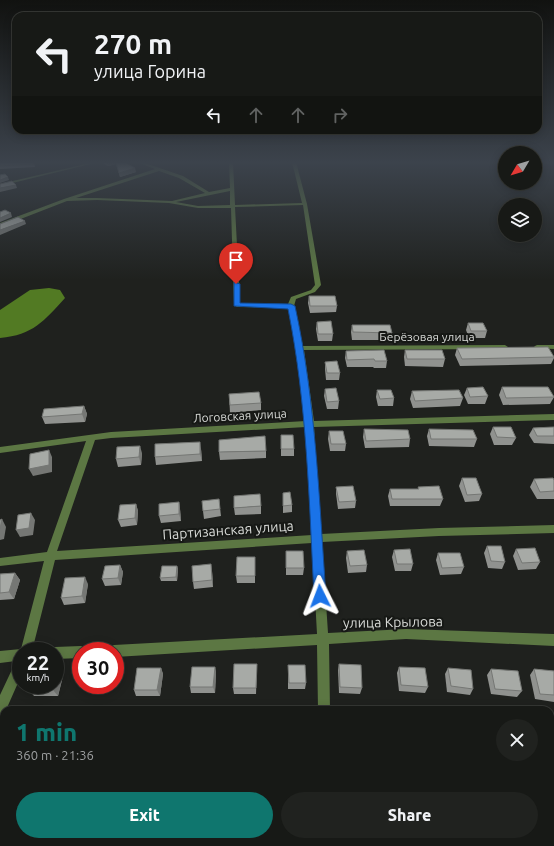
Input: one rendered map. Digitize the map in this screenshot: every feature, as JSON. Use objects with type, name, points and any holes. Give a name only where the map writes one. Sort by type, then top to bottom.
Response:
[{"type":"street","points":[[0,225],[62,201]]},
{"type":"street","points":[[147,201],[169,202],[198,207],[305,204],[318,285],[313,291],[293,298],[291,306],[300,348],[310,424],[323,639],[324,706]]},
{"type":"street","points":[[232,201],[237,305],[291,306]]},
{"type":"street","name":"Берёзовая улица","points":[[300,348],[514,347]]},
{"type":"street","points":[[530,347],[554,347]]},
{"type":"street","name":"Логовская улица","points":[[0,450],[91,439],[111,435],[310,424],[554,417]]},
{"type":"street","points":[[28,642],[50,555],[91,439]]},
{"type":"street","name":"Партизанская улица","points":[[0,562],[50,555],[317,538],[505,529],[554,529]]},
{"type":"street","name":"улица Крылова","points":[[124,650],[406,634],[554,640]]},
{"type":"street","points":[[0,657],[12,656]]},
{"type":"street","points":[[1,706],[12,683]]},
{"type":"shaded area","points":[[49,288],[60,290],[65,298],[51,314],[30,330],[21,334],[0,338],[0,310],[30,290]]},
{"type":"building","points":[[5,210],[11,213],[0,218],[0,212]]},
{"type":"building","points":[[18,217],[25,221],[0,230],[0,224]]},
{"type":"building","points":[[309,296],[335,296],[337,306],[310,306]]},
{"type":"building","points":[[331,321],[333,334],[318,334],[317,322]]},
{"type":"building","points":[[468,323],[483,323],[487,331],[471,331]]},
{"type":"building","points":[[352,325],[390,325],[392,333],[353,332]]},
{"type":"building","points":[[548,347],[554,357],[462,359],[457,348]]},
{"type":"building","points":[[384,350],[387,361],[375,361],[374,359],[347,360],[346,351]]},
{"type":"building","points":[[405,350],[442,350],[445,359],[407,359]]},
{"type":"building","points":[[337,361],[340,373],[327,373],[325,362]]},
{"type":"building","points":[[483,387],[488,396],[470,397],[467,388]]},
{"type":"building","points":[[502,387],[548,387],[554,397],[506,398]]},
{"type":"building","points":[[336,388],[339,401],[327,402],[325,389]]},
{"type":"building","points":[[377,390],[391,390],[394,398],[380,399]]},
{"type":"building","points":[[459,390],[463,398],[415,401],[412,391]]},
{"type":"building","points":[[259,392],[261,403],[230,405],[229,394]]},
{"type":"building","points":[[84,406],[82,414],[42,417],[44,409]]},
{"type":"building","points":[[493,427],[511,427],[516,438],[497,437]]},
{"type":"building","points":[[554,427],[554,436],[537,436],[533,428]]},
{"type":"building","points":[[364,429],[408,430],[410,439],[366,441]]},
{"type":"building","points":[[429,429],[473,430],[477,439],[431,439]]},
{"type":"building","points":[[329,431],[343,431],[346,444],[331,444]]},
{"type":"building","points":[[281,435],[293,435],[294,449],[281,449]]},
{"type":"building","points":[[265,436],[266,451],[219,452],[219,440]]},
{"type":"building","points":[[200,442],[200,454],[155,457],[155,444]]},
{"type":"building","points":[[140,446],[139,457],[116,459],[117,447]]},
{"type":"building","points":[[49,450],[49,465],[29,469],[30,454]]},
{"type":"building","points":[[462,478],[476,478],[482,494],[467,495]]},
{"type":"building","points":[[553,478],[554,491],[540,492],[534,479]]},
{"type":"building","points":[[353,486],[356,501],[339,502],[336,487]]},
{"type":"building","points":[[439,486],[443,499],[392,499],[390,489],[419,489],[418,487]]},
{"type":"building","points":[[290,492],[292,505],[283,506],[283,493]]},
{"type":"building","points":[[260,494],[261,506],[234,508],[234,496]]},
{"type":"building","points":[[219,499],[220,509],[203,511],[202,501]]},
{"type":"building","points":[[179,502],[179,514],[159,516],[159,504]]},
{"type":"building","points":[[136,504],[135,518],[118,520],[120,505]]},
{"type":"building","points":[[31,513],[29,528],[16,530],[18,515]]},
{"type":"building","points":[[487,546],[501,546],[505,562],[491,561]]},
{"type":"building","points":[[535,548],[540,562],[522,563],[516,549]]},
{"type":"building","points":[[410,549],[413,564],[397,564],[394,550]]},
{"type":"building","points":[[364,550],[367,565],[350,566],[347,551]]},
{"type":"building","points":[[286,551],[303,551],[304,568],[286,568]]},
{"type":"building","points":[[438,553],[460,553],[464,567],[442,568]]},
{"type":"building","points":[[237,557],[255,557],[255,576],[236,576]]},
{"type":"building","points":[[211,564],[212,580],[193,582],[192,566]]},
{"type":"building","points":[[120,565],[118,578],[102,579],[105,566]]},
{"type":"building","points":[[162,566],[177,566],[176,577],[160,578]]},
{"type":"building","points":[[15,573],[9,592],[0,593],[0,574]]},
{"type":"building","points":[[85,577],[82,596],[61,598],[65,578]]},
{"type":"building","points":[[234,664],[257,664],[256,688],[233,688]]},
{"type":"building","points":[[339,664],[361,665],[362,688],[340,687]]},
{"type":"building","points":[[288,665],[305,665],[306,683],[289,683]]},
{"type":"building","points":[[192,667],[215,667],[213,687],[190,687]]},
{"type":"building","points":[[399,667],[425,668],[428,687],[401,685]]},
{"type":"building","points":[[137,668],[161,668],[157,690],[134,690]]},
{"type":"building","points":[[448,668],[471,670],[473,689],[451,686]]},
{"type":"building","points":[[491,669],[518,671],[522,691],[495,689]]},
{"type":"building","points":[[534,669],[554,671],[554,695],[540,694]]},
{"type":"route","points":[[236,284],[237,305],[278,307],[291,306],[300,348],[310,424],[320,596]]}]
